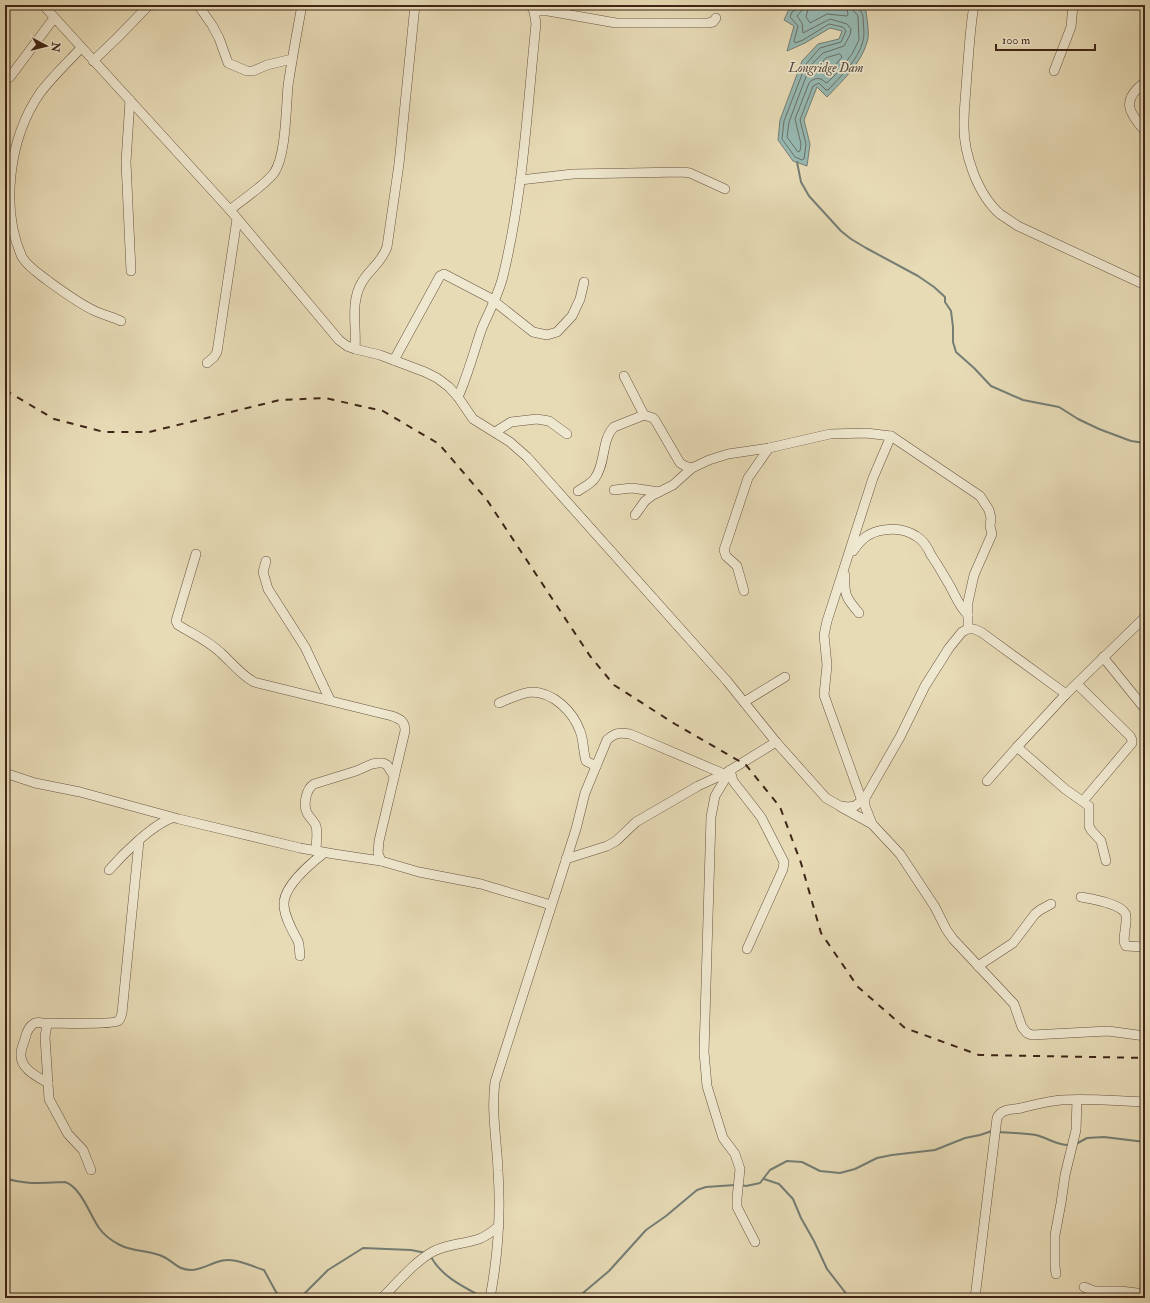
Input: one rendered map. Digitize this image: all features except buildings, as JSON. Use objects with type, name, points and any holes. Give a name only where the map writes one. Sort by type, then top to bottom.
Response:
[{"type":"street","points":[[43,5],[230,210],[339,340],[347,346],[380,355],[437,378],[449,387],[458,397],[473,419],[510,442],[527,457],[727,681],[776,742],[826,798],[872,824],[900,854],[935,907],[953,939],[1014,1004],[1022,1027],[1027,1033],[1032,1035],[1108,1031],[1145,1036]]},
{"type":"street","points":[[93,61],[149,5]]},
{"type":"street","points":[[198,5],[219,38],[228,63],[247,71],[253,71],[267,65],[292,59]]},
{"type":"street","points":[[230,210],[268,179],[274,172],[279,162],[284,134],[292,59],[302,5]]},
{"type":"street","points":[[355,349],[355,306],[357,294],[361,284],[384,255],[387,247],[399,164],[415,5]]},
{"type":"street","points":[[974,5],[964,123],[965,141],[970,162],[979,185],[1000,213],[1018,226],[1145,285]]},
{"type":"street","points":[[1054,71],[1071,27],[1073,5]]},
{"type":"street","points":[[458,397],[469,372],[482,328],[495,302],[509,250],[520,180],[536,24],[532,8],[616,23],[631,24],[708,23],[713,22],[716,18]]},
{"type":"street","points":[[10,77],[54,18]]},
{"type":"street","points":[[81,48],[40,93],[31,108],[18,136],[11,156],[7,176],[5,202],[15,245],[22,259],[35,271],[69,296],[95,311],[121,320]]},
{"type":"street","points":[[1145,82],[1138,87],[1131,96],[1129,104],[1130,112],[1145,131]]},
{"type":"street","points":[[130,100],[126,162],[131,270]]},
{"type":"street","points":[[520,180],[573,174],[683,172],[690,173],[725,189]]},
{"type":"street","points":[[206,362],[214,357],[217,352],[236,219]]},
{"type":"street","points":[[394,360],[440,276],[444,274],[495,302],[533,332],[538,334],[553,335],[572,316],[577,308],[584,282]]},
{"type":"street","points":[[624,376],[644,415]]},
{"type":"street","points":[[578,491],[591,483],[597,474],[611,430],[644,415],[655,420],[680,463],[692,468]]},
{"type":"street","points":[[494,432],[511,422],[537,419],[549,421],[567,434]]},
{"type":"street","points":[[636,515],[645,501],[673,484],[692,468],[709,460],[728,454],[769,448],[830,434],[866,433],[891,436],[980,496],[989,510],[992,534],[974,575],[968,602],[968,628]]},
{"type":"street","points":[[872,824],[864,799],[824,695],[827,664],[824,635],[827,621],[873,478],[891,436]]},
{"type":"street","points":[[744,591],[737,566],[726,556],[724,550],[748,478],[769,448]]},
{"type":"street","points":[[614,490],[632,488],[659,492]]},
{"type":"street","points":[[859,613],[849,602],[845,594],[845,574],[847,564],[859,542],[866,536],[876,531],[889,529],[904,530],[917,536],[926,546],[948,583],[957,602],[968,615]]},
{"type":"street","points":[[196,554],[176,621],[178,625],[213,646],[247,678],[254,682],[392,716],[402,721],[405,725],[405,731],[379,841],[378,854],[381,861]]},
{"type":"street","points":[[266,561],[263,572],[268,589],[305,647],[330,700]]},
{"type":"street","points":[[987,781],[1066,694],[1145,617]]},
{"type":"street","points":[[840,806],[855,806],[864,799],[900,737],[925,686],[949,648],[962,632],[968,628],[981,632],[1066,694]]},
{"type":"street","points":[[1103,658],[1145,709]]},
{"type":"street","points":[[744,702],[785,677]]},
{"type":"street","points":[[1077,684],[1130,736],[1132,740],[1132,743],[1083,802]]},
{"type":"street","points":[[499,703],[531,692],[542,694],[554,699],[564,706],[571,715],[580,732],[586,761],[596,766]]},
{"type":"street","points":[[490,1298],[500,1209],[492,1106],[494,1082],[576,829],[585,793],[607,740],[614,734],[620,732],[630,734],[728,772],[733,781],[761,817],[784,862],[783,869],[747,949]]},
{"type":"street","points":[[566,859],[607,846],[616,841],[636,822],[728,772],[776,742]]},
{"type":"street","points":[[1017,747],[1064,789],[1089,806],[1089,826],[1102,841],[1106,861]]},
{"type":"street","points":[[300,956],[298,941],[285,913],[284,898],[290,886],[320,852],[316,826],[306,812],[305,806],[311,786],[378,763],[387,765],[394,776]]},
{"type":"street","points":[[728,772],[715,796],[711,817],[704,1052],[707,1086],[723,1138],[735,1154],[740,1169],[737,1207],[755,1242]]},
{"type":"street","points":[[5,773],[35,783],[80,792],[172,818],[320,852],[381,861],[419,872],[498,888],[551,905]]},
{"type":"street","points":[[109,870],[124,853],[159,824],[172,818]]},
{"type":"street","points":[[48,1083],[30,1072],[23,1062],[21,1054],[26,1034],[31,1026],[40,1022],[47,1024],[100,1023],[118,1021],[122,1013],[139,841]]},
{"type":"street","points":[[1081,897],[1102,900],[1120,909],[1125,913],[1126,917],[1124,943],[1126,946],[1130,947],[1145,947]]},
{"type":"street","points":[[978,966],[1013,943],[1035,914],[1051,904]]},
{"type":"street","points":[[47,1024],[45,1037],[49,1099],[68,1134],[83,1150],[91,1170]]},
{"type":"street","points":[[975,1298],[997,1118],[999,1113],[1005,1110],[1060,1100],[1145,1102]]},
{"type":"street","points":[[1056,1274],[1055,1235],[1062,1203],[1065,1175],[1076,1130],[1077,1100]]},
{"type":"street","points":[[382,1298],[424,1258],[435,1251],[446,1246],[479,1239],[489,1234],[499,1226]]},
{"type":"street","points":[[1084,1287],[1094,1291],[1116,1290],[1145,1294]]},
{"type":"water","name":"Longridge Dam","points":[[799,5],[860,5],[866,11],[868,31],[868,39],[864,50],[856,65],[845,78],[827,97],[817,87],[804,120],[810,144],[807,166],[793,161],[778,140],[780,120],[802,61],[818,44],[839,39],[842,31],[830,28],[805,43],[787,51],[794,26],[784,20],[789,9]]},
{"type":"waterway","points":[[797,162],[801,182],[809,196],[841,231],[866,248],[918,276],[945,297],[945,302],[951,311],[953,342],[956,352],[991,386],[1023,400],[1059,407],[1078,419],[1099,429],[1131,441],[1145,443]]},
{"type":"waterway","points":[[741,1185],[746,1186],[760,1183],[770,1170],[787,1161],[802,1162],[820,1171],[840,1173],[855,1169],[877,1158],[935,1150],[965,1138],[992,1131]]},
{"type":"waterway","points":[[998,1132],[1036,1135],[1057,1143],[1070,1145]]},
{"type":"waterway","points":[[1076,1144],[1087,1138],[1104,1137],[1145,1142]]},
{"type":"waterway","points":[[5,1178],[27,1183],[65,1182],[76,1189],[101,1231],[108,1238],[117,1243],[130,1249],[159,1255],[187,1270],[198,1269],[223,1260],[246,1264],[264,1270],[276,1292],[283,1298]]},
{"type":"waterway","points":[[764,1179],[779,1184],[793,1199],[827,1269],[851,1298]]},
{"type":"waterway","points":[[577,1298],[609,1271],[646,1230],[666,1216],[697,1190],[706,1187],[735,1185]]},
{"type":"waterway","points":[[296,1298],[303,1295],[328,1270],[363,1248],[411,1250],[426,1253]]},
{"type":"waterway","points":[[431,1257],[447,1276],[484,1298]]},
{"type":"railway","points":[[5,390],[54,419],[104,432],[149,432],[280,400],[325,398],[383,411],[439,444],[487,500],[590,656],[614,685],[675,724],[746,765],[780,807],[801,863],[821,933],[858,987],[905,1028],[979,1055],[1145,1058]]}]
